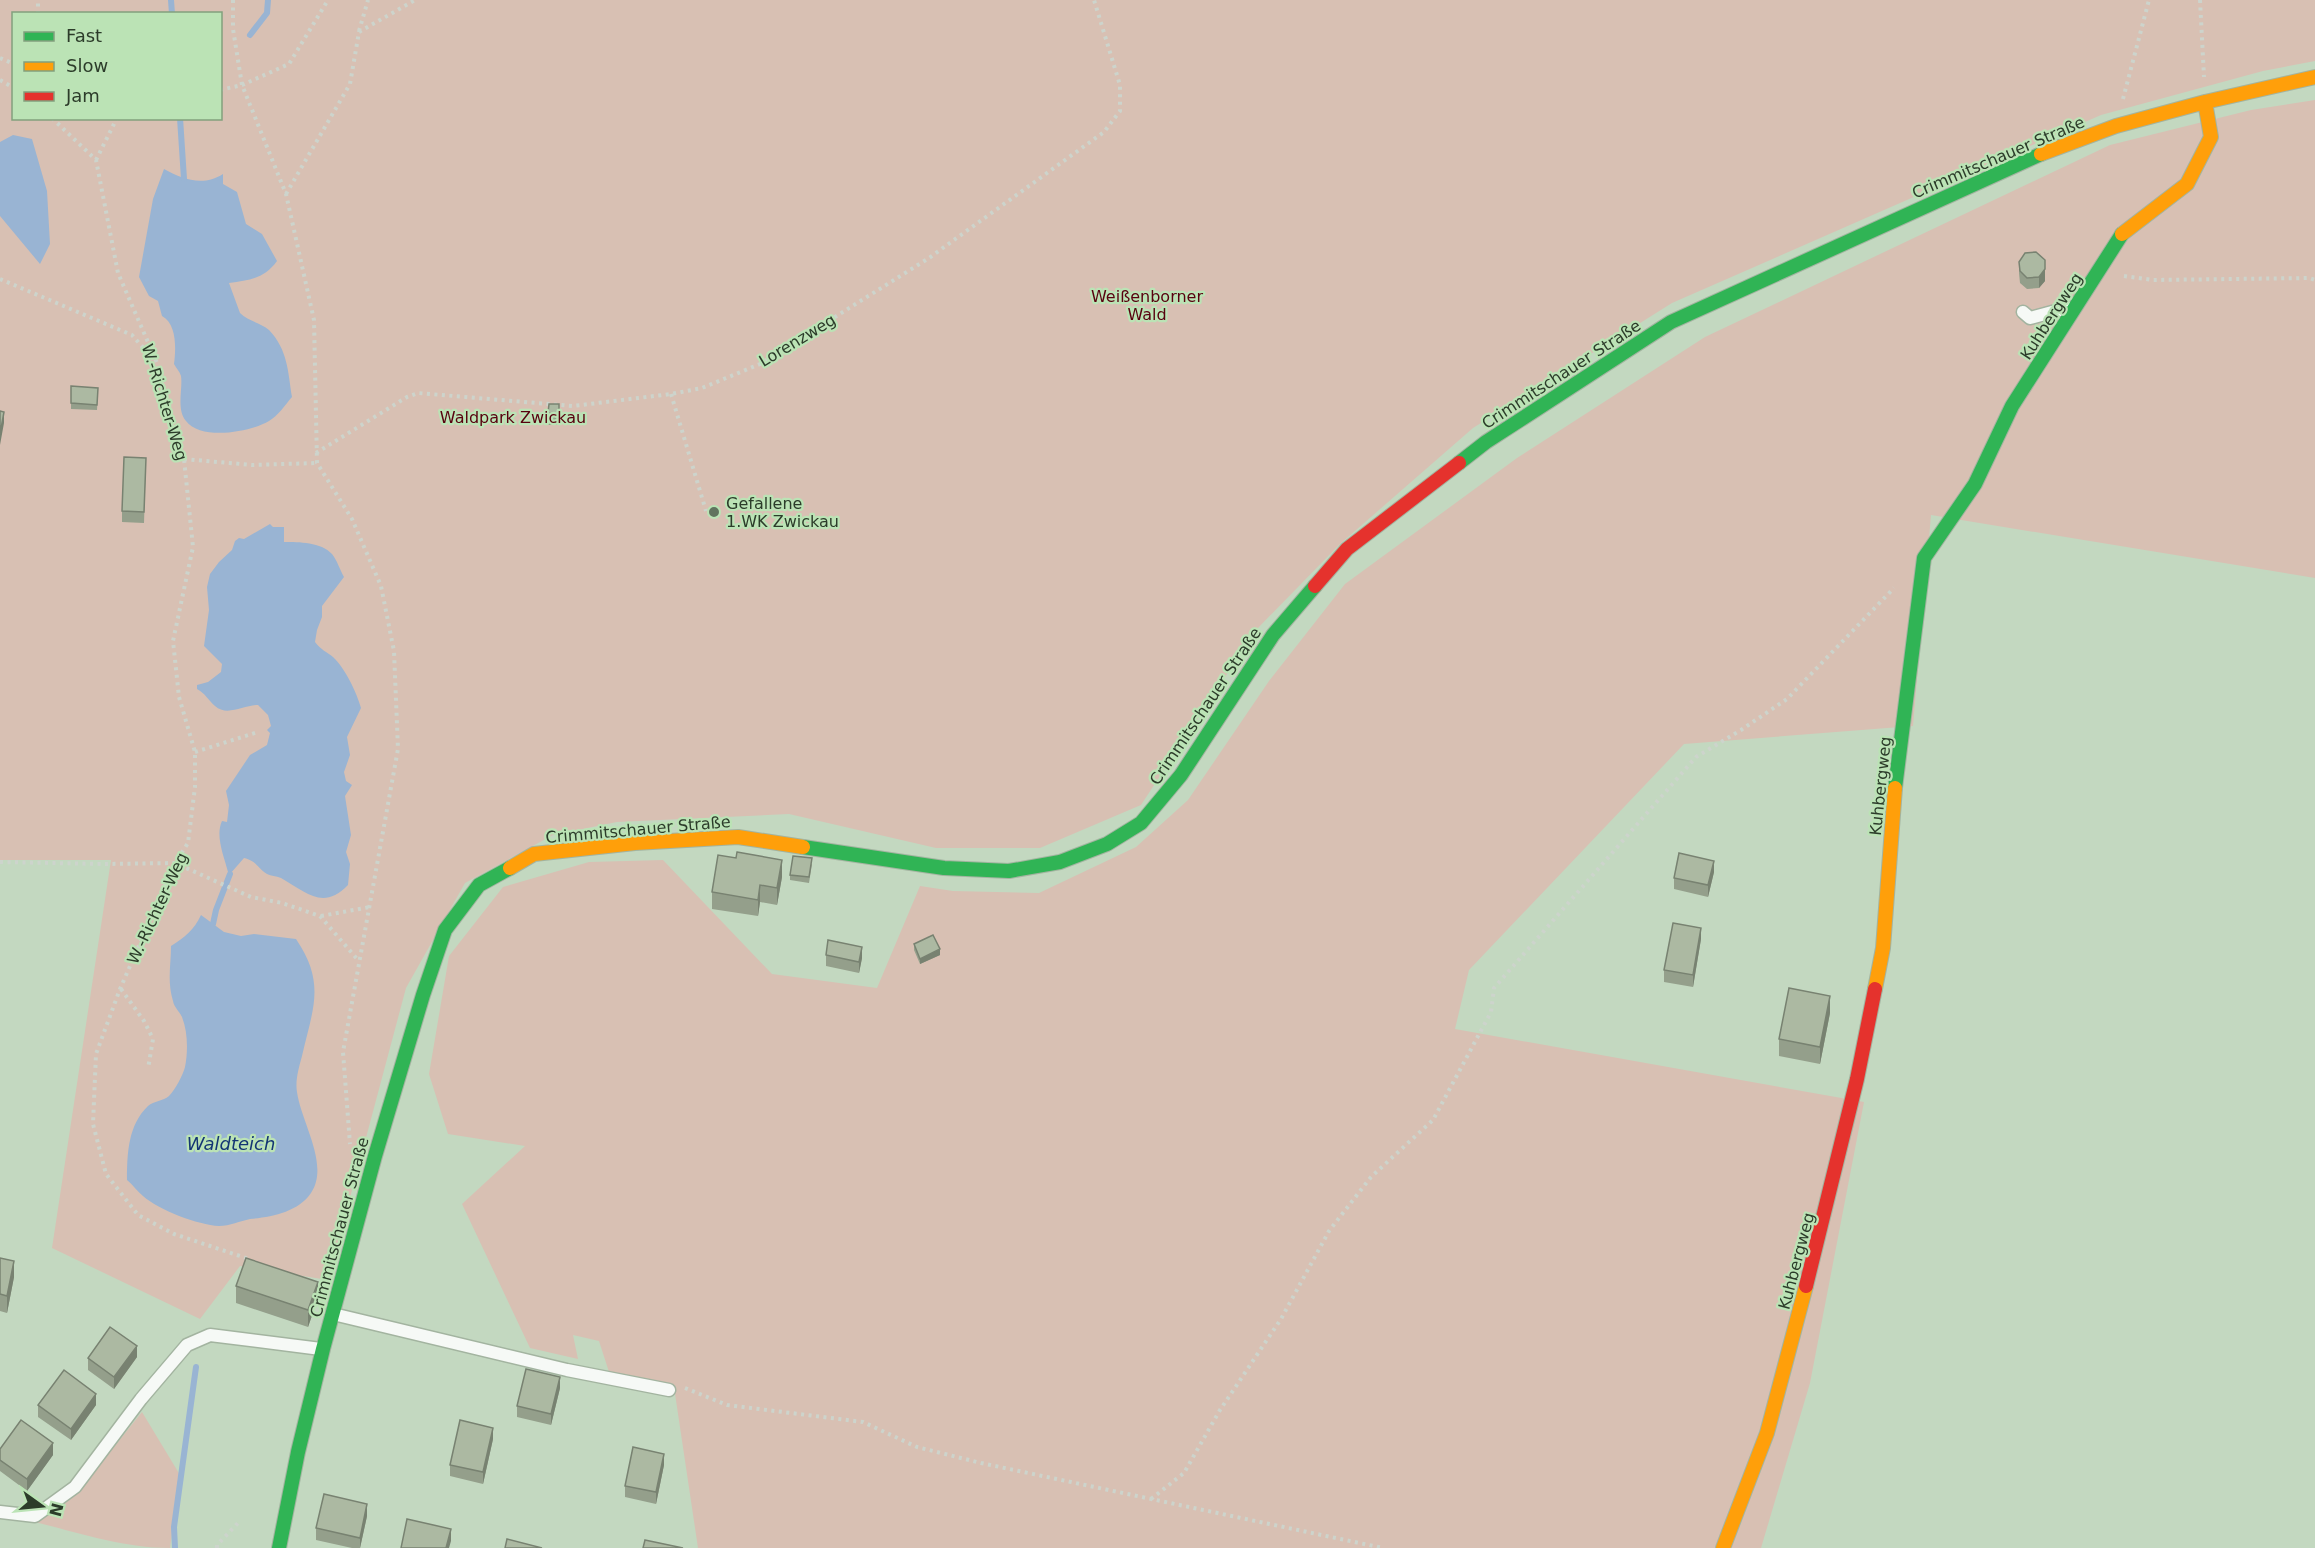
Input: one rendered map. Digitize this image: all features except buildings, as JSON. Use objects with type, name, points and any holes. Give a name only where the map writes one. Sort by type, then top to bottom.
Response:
[{"type":"main road","name":"Crimmitschauer Straße","points":[[279,1548],[298,1452],[332,1314],[375,1156],[423,995],[445,930],[479,885],[534,854],[635,843],[738,837],[944,868],[1009,871],[1060,862],[1107,844],[1141,823],[1181,776],[1273,635],[1347,549],[1486,442],[1671,322],[2026,160],[2116,126],[2205,102],[2315,77]]},
{"type":"main road","name":"Kuhbergweg","points":[[1723,1548],[1767,1433],[1830,1195],[1857,1079],[1883,948],[1891,818],[1924,558],[1975,484],[2012,406],[2099,272],[2120,235],[2187,184],[2211,137],[2205,102]]},
{"type":"lane","points":[[2023,312],[2030,318],[2077,306]]},
{"type":"lane","points":[[332,1314],[567,1370],[673,1387]]},
{"type":"lane","points":[[0,1512],[34,1516],[75,1487],[141,1399],[186,1345],[210,1335],[323,1349]]},
{"type":"path","points":[[233,0],[233,29],[242,85],[286,194],[314,320],[317,463],[352,519],[381,585],[394,651],[398,749],[343,1052],[351,1154]]},
{"type":"path","points":[[222,90],[242,85],[290,64],[328,0]]},
{"type":"path","points":[[286,194],[350,84],[359,32],[368,0]]},
{"type":"path","points":[[359,32],[415,0]]},
{"type":"path","name":"Lorenzweg","points":[[316,454],[407,397],[418,393],[573,406],[702,388],[760,364],[929,258],[1104,132],[1120,111],[1120,85],[1094,0]]},
{"type":"path","points":[[2116,126],[2149,0]]},
{"type":"path","points":[[2200,0],[2205,102]]},
{"type":"path","points":[[54,120],[96,160],[116,120]]},
{"type":"path","name":"W.-Richter-Weg","points":[[96,160],[118,273],[156,363],[171,424],[184,459],[193,547],[173,641],[179,697],[195,752],[195,787],[188,843],[176,863],[120,988],[96,1054],[93,1124],[106,1174],[138,1215],[174,1234],[234,1253],[254,1262]]},
{"type":"path","points":[[2099,272],[2153,280],[2241,277],[2315,280]]},
{"type":"path","points":[[0,279],[132,335],[156,363]]},
{"type":"path","points":[[671,394],[706,511]]},
{"type":"path","points":[[184,459],[252,465],[317,463]]},
{"type":"path","points":[[1151,1499],[1184,1473],[1220,1410],[1281,1319],[1329,1231],[1371,1177],[1433,1120],[1491,1012],[1494,988],[1611,857],[1696,757],[1742,730],[1787,699],[1901,581]]},
{"type":"path","points":[[195,752],[258,732]]},
{"type":"path","points":[[0,862],[176,863],[251,897],[282,903],[320,916],[370,907]]},
{"type":"path","points":[[320,916],[359,961]]},
{"type":"path","points":[[120,988],[144,1021],[153,1039],[148,1069]]},
{"type":"path","points":[[673,1387],[727,1404],[863,1422],[928,1450],[981,1463],[1383,1548]]},
{"type":"path","points":[[218,1548],[217,1545],[238,1523]]},
{"type":"green space","name":"Weißenborner Wald","points":[[0,0],[2315,0],[2315,61],[2263,71],[2101,115],[1672,303],[1473,428],[1340,544],[1256,630],[1141,805],[1040,848],[936,848],[789,814],[617,822],[553,835],[465,883],[406,988],[328,1280],[240,1266],[200,1319],[52,1248],[111,860],[0,860]]},
{"type":"green space","points":[[2315,100],[2315,578],[1931,515],[1913,726],[1684,744],[1469,970],[1455,1029],[1864,1102],[1810,1383],[1761,1548],[698,1548],[674,1387],[609,1372],[599,1341],[573,1335],[578,1359],[530,1348],[462,1204],[525,1146],[448,1134],[429,1074],[449,956],[503,887],[589,862],[663,860],[772,974],[877,988],[920,886],[953,891],[1039,893],[1136,847],[1188,800],[1269,681],[1345,584],[1517,458],[1705,337],[2110,145],[2251,110]]},
{"type":"green space","points":[[142,1412],[180,1475],[170,1548],[119,1543],[35,1522],[77,1493]]},
{"type":"water","points":[[13,135],[32,139],[47,191],[50,244],[40,264],[0,216],[0,142]]},
{"type":"water","points":[[164,169],[178,176],[200,181],[223,174],[223,184],[237,192],[246,224],[262,234],[277,261],[261,275],[229,283],[240,313],[269,330],[284,353],[292,397],[275,416],[261,425],[239,431],[214,433],[193,427],[186,421],[181,411],[181,376],[174,364],[173,331],[162,316],[158,301],[149,296],[139,277],[153,199]]},
{"type":"water","points":[[270,524],[273,527],[284,527],[284,542],[310,544],[327,550],[334,556],[344,577],[322,606],[322,617],[315,642],[342,668],[354,688],[361,708],[347,737],[350,755],[344,772],[346,781],[352,785],[345,796],[351,835],[346,852],[350,864],[348,885],[330,897],[322,898],[307,893],[281,878],[267,874],[252,861],[244,858],[230,874],[222,853],[219,833],[222,821],[227,822],[229,805],[226,791],[250,755],[267,745],[270,733],[267,730],[271,726],[268,715],[258,705],[230,711],[220,709],[197,689],[197,685],[208,682],[221,672],[222,664],[204,646],[209,610],[207,587],[210,574],[232,550],[235,541],[239,538],[244,539]]},
{"type":"water","name":"Waldteich","points":[[201,915],[224,932],[241,936],[254,934],[296,939],[311,969],[314,983],[313,1009],[299,1069],[297,1088],[316,1157],[316,1182],[306,1199],[292,1209],[276,1215],[223,1226],[190,1220],[169,1211],[143,1196],[127,1180],[128,1150],[136,1122],[148,1106],[169,1096],[179,1082],[185,1067],[187,1049],[185,1029],[170,987],[171,946],[189,933]]},
{"type":"waterway","points":[[171,0],[172,12]]},
{"type":"waterway","points":[[250,35],[267,13],[268,0]]},
{"type":"waterway","points":[[180,120],[184,179]]},
{"type":"waterway","points":[[213,924],[230,874]]},
{"type":"waterway","points":[[175,1548],[174,1527],[196,1367]]},
{"type":"traffic: fast","points":[[1459,463],[1486,442],[1671,322],[2041,154]]},
{"type":"traffic: fast","points":[[1895,788],[1924,558],[1975,484],[2012,406],[2122,234]]},
{"type":"traffic: fast","points":[[803,847],[944,868],[1009,871],[1060,862],[1107,844],[1141,823],[1181,775],[1273,635],[1315,586]]},
{"type":"traffic: fast","points":[[279,1548],[298,1452],[323,1349],[375,1156],[445,930],[479,885],[510,868]]},
{"type":"traffic: slow","points":[[2041,154],[2116,126],[2205,102],[2315,77]]},
{"type":"traffic: slow","points":[[2122,234],[2187,184],[2211,137],[2205,102]]},
{"type":"traffic: slow","points":[[1875,989],[1883,948],[1895,788]]},
{"type":"traffic: slow","points":[[510,868],[534,854],[635,843],[738,837],[803,847]]},
{"type":"traffic: slow","points":[[1723,1548],[1767,1433],[1806,1286]]},
{"type":"traffic: jam","points":[[1315,586],[1347,549],[1459,463]]},
{"type":"traffic: jam","points":[[1806,1286],[1857,1079],[1875,989]]},
{"type":"place","name":"Gefallene 1.WK Zwickau","points":[[714,512]]},
{"type":"park label","name":"Waldpark Zwickau","points":[[513,417]]}]
